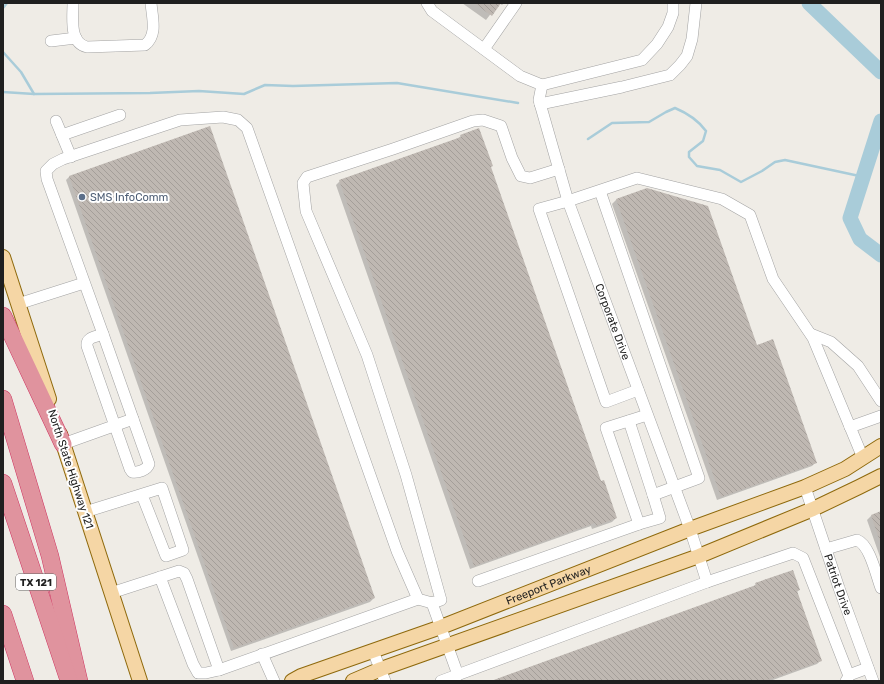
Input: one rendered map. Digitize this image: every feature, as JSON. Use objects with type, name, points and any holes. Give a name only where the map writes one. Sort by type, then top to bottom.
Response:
[{"type":"highway","points":[[3,316],[63,444]]},
{"type":"highway","points":[[3,399],[50,556],[79,681]]},
{"type":"highway","name":"TX 121","points":[[3,483],[68,681]]},
{"type":"highway","points":[[3,614],[25,681]]},
{"type":"highway","points":[[3,646],[18,660]]},
{"type":"main road","name":"North State Highway 121","points":[[3,257],[140,681]]},
{"type":"main road","name":"Freeport Parkway","points":[[292,681],[301,676],[441,627],[690,529],[805,486],[845,469],[881,446]]},
{"type":"main road","points":[[863,458],[881,475]]},
{"type":"main road","name":"Freeport Parkway","points":[[353,681],[383,675],[448,645],[699,556],[813,508],[881,475]]},
{"type":"street","points":[[73,3],[73,30],[80,44],[87,47],[145,44],[152,37],[153,30],[151,3]]},
{"type":"street","points":[[427,3],[432,11],[520,76],[542,85],[642,60],[658,44],[668,27],[673,13],[673,3]]},
{"type":"street","points":[[484,49],[516,3]]},
{"type":"street","points":[[540,104],[622,87],[670,75],[687,56],[692,39],[696,3]]},
{"type":"street","points":[[51,41],[76,38]]},
{"type":"street","name":"Corporate Drive","points":[[542,85],[538,100],[568,201],[690,529],[707,582]]},
{"type":"street","points":[[62,136],[120,115]]},
{"type":"street","points":[[103,334],[89,339],[87,346],[130,469],[132,472],[144,470],[148,468],[149,464],[103,334],[46,179],[46,171],[53,164],[71,157],[180,120],[223,117],[238,120],[247,128],[395,544],[418,599]]},
{"type":"street","points":[[160,577],[192,664],[198,673],[219,670],[418,599],[432,603],[441,600],[406,475],[366,355],[306,211],[302,183],[307,178],[473,120],[483,120],[501,126],[512,158],[521,176],[530,178],[558,169]]},
{"type":"street","points":[[56,121],[71,157]]},
{"type":"street","points":[[638,390],[606,402],[539,209],[600,191],[637,178],[722,199],[750,215],[773,279],[811,334],[863,458]]},
{"type":"street","points":[[600,191],[699,478],[653,495]]},
{"type":"street","points":[[18,304],[84,283]]},
{"type":"street","points":[[811,334],[831,342],[858,366],[881,401]]},
{"type":"street","points":[[639,524],[606,428],[647,415]]},
{"type":"street","points":[[850,427],[881,416]]},
{"type":"street","points":[[63,444],[133,420]]},
{"type":"street","points":[[478,581],[660,518],[628,421]]},
{"type":"street","name":"Patriot Drive","points":[[805,486],[873,681]]},
{"type":"street","points":[[85,512],[162,488],[183,550],[166,556],[142,495]]},
{"type":"street","points":[[826,548],[857,540],[862,542],[868,551],[881,588]]},
{"type":"street","points":[[442,681],[707,582],[793,554],[803,558],[847,678],[868,668]]},
{"type":"street","points":[[111,593],[179,571],[184,573],[219,670]]},
{"type":"street","points":[[432,603],[458,675]]},
{"type":"street","points":[[373,651],[383,675]]},
{"type":"street","points":[[262,654],[274,681]]},
{"type":"building","points":[[474,3],[501,3],[492,16]]},
{"type":"building","points":[[210,126],[375,598],[234,648],[69,176]]},
{"type":"building","points":[[479,128],[493,166],[491,167],[601,481],[604,480],[617,518],[596,526],[595,523],[474,566],[339,180],[461,137],[460,135]]},
{"type":"building","points":[[647,188],[708,206],[757,345],[773,339],[817,463],[721,497],[616,199]]},
{"type":"building","points":[[881,511],[881,542],[880,542],[871,515]]},
{"type":"building","points":[[793,570],[800,590],[797,591],[822,661],[765,681],[491,681],[756,585],[755,583]]},
{"type":"waterway","points":[[3,8],[7,3]]},
{"type":"waterway","points":[[809,3],[881,72]]},
{"type":"waterway","points":[[3,52],[21,72],[34,94],[199,91],[244,94],[265,85],[293,86],[397,83],[518,103]]},
{"type":"waterway","points":[[3,92],[34,94]]},
{"type":"waterway","points":[[588,139],[612,123],[649,122],[675,108],[692,117],[706,131],[703,141],[689,152],[689,157],[697,166],[720,170],[741,182],[775,162],[785,160],[864,177]]},
{"type":"waterway","points":[[881,121],[850,218],[860,239],[881,255]]},
{"type":"place","name":"SMS InfoComm","points":[[82,197]]}]
